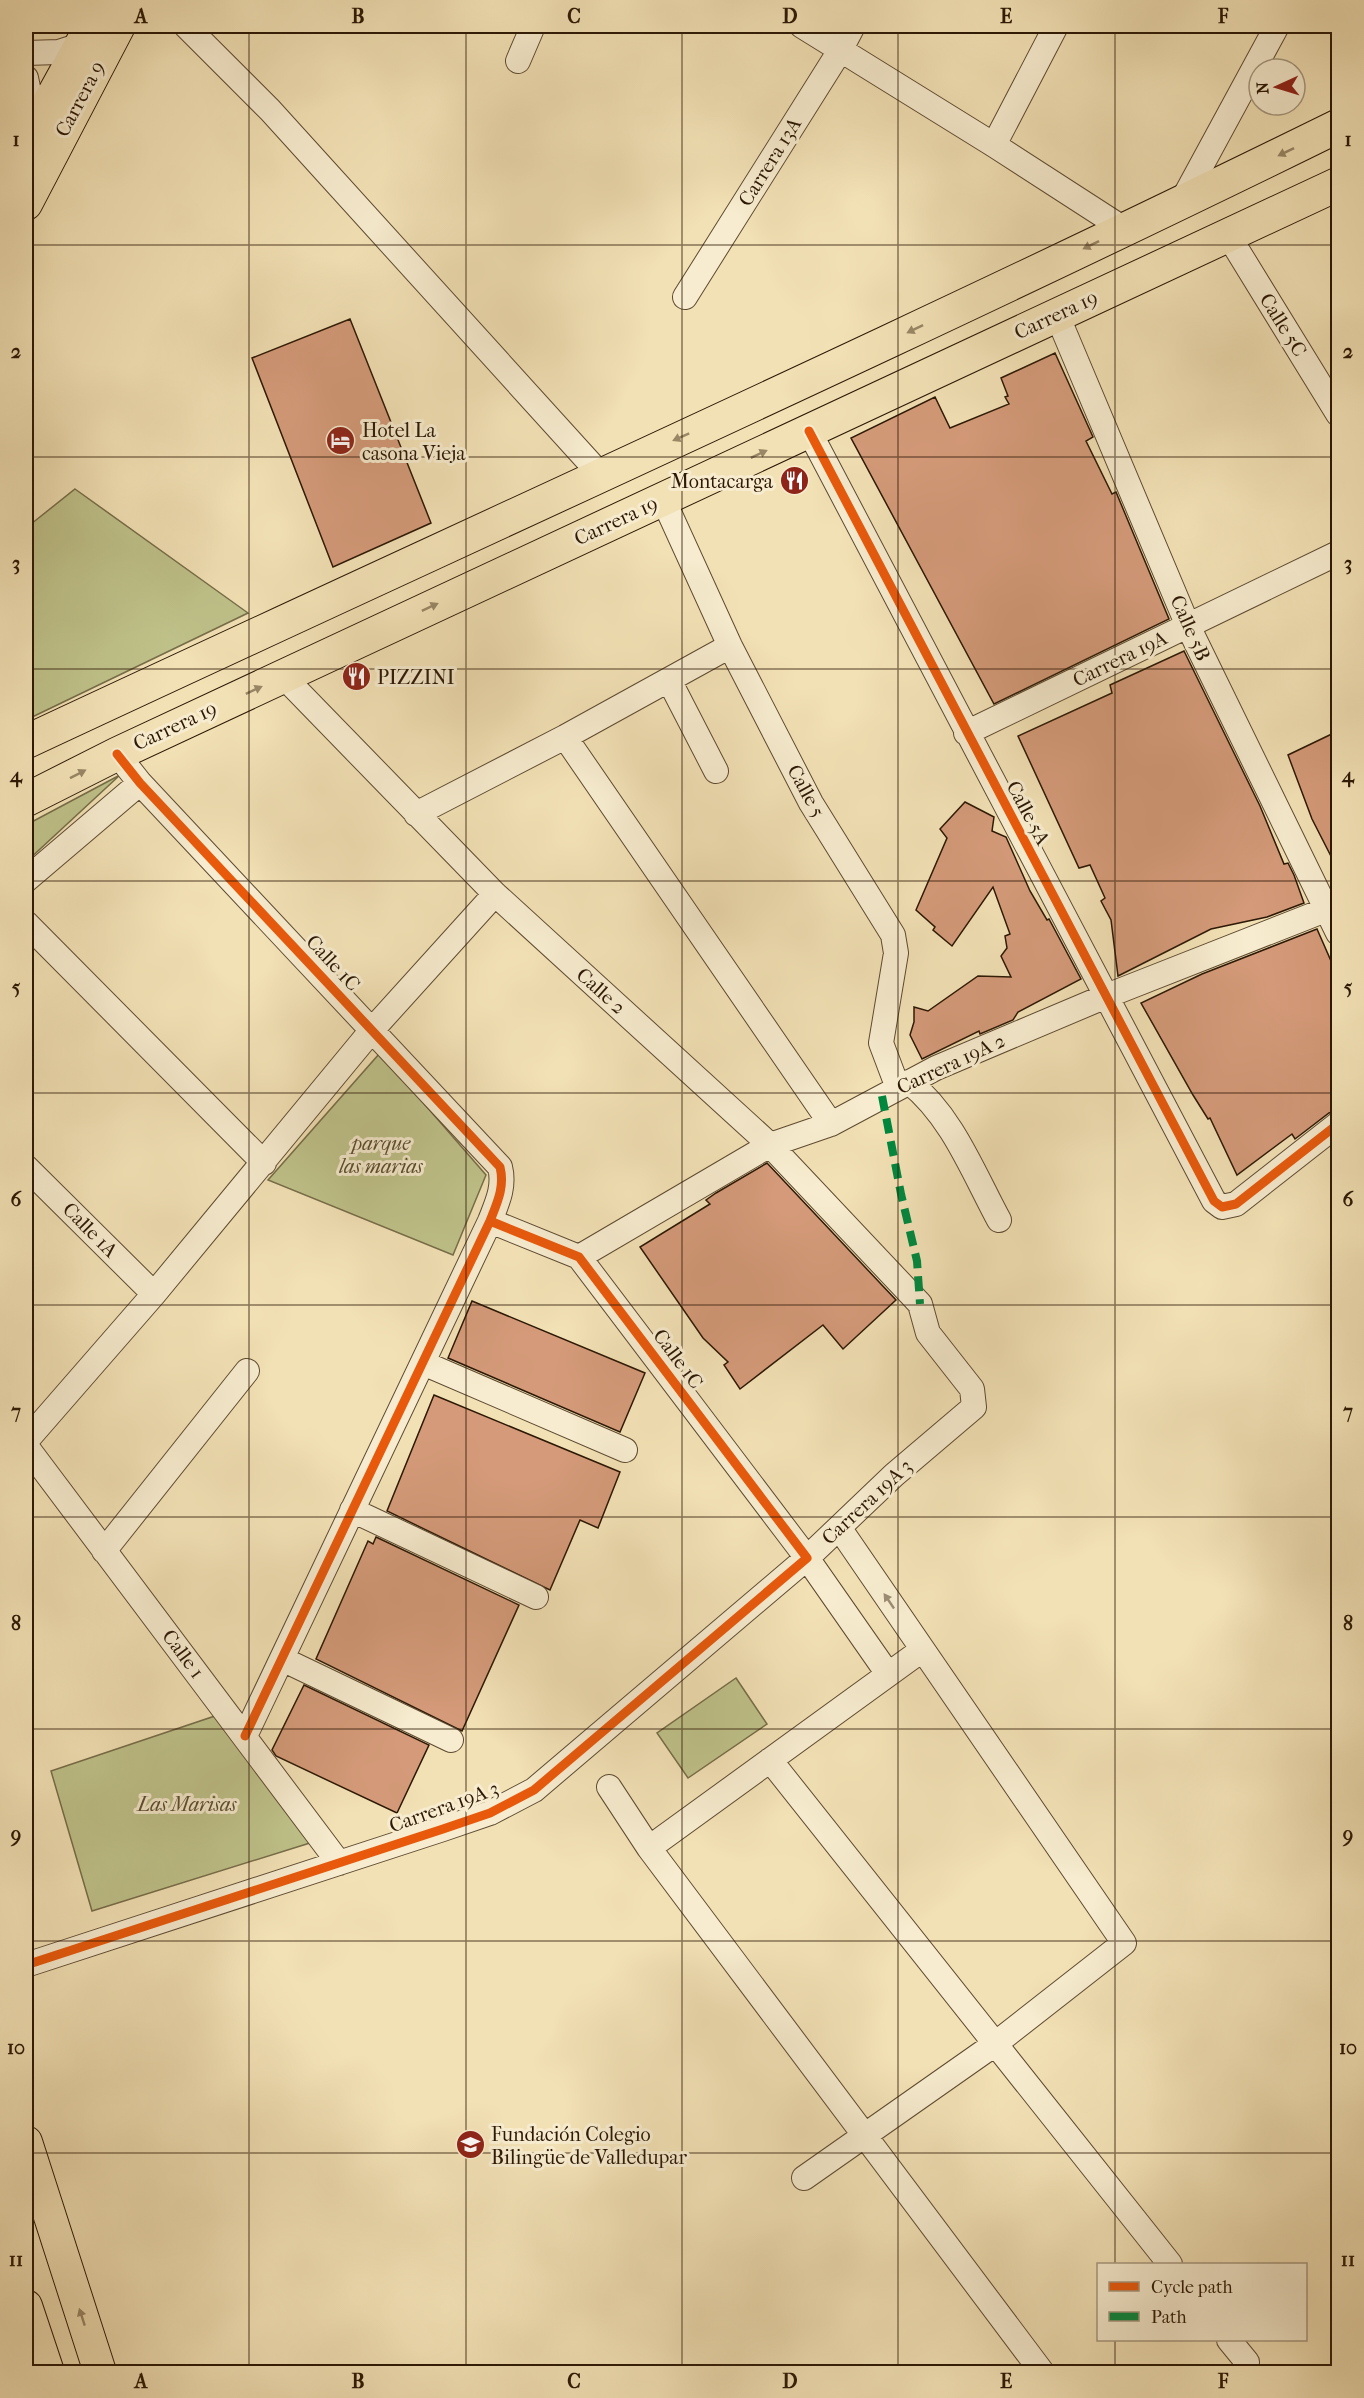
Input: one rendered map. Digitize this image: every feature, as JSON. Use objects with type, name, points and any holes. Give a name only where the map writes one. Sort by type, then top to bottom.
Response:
[{"type":"highway","points":[[26,742],[600,474],[826,372],[1338,126]]},
{"type":"highway","name":"Carrera 19","points":[[26,800],[117,754],[1338,184]]},
{"type":"main road","name":"Carrera 9","points":[[26,204],[119,26]]},
{"type":"main road","name":"Carrera 9","points":[[31,134],[86,35]]},
{"type":"main road","points":[[26,2142],[100,2373]]},
{"type":"main road","points":[[26,2306],[48,2373]]},
{"type":"street","points":[[186,26],[270,110],[600,474]]},
{"type":"street","points":[[518,61],[533,26]]},
{"type":"street","points":[[802,26],[1124,229]]},
{"type":"street","name":"Carrera 13A","points":[[685,297],[841,49],[853,26]]},
{"type":"street","points":[[994,145],[1056,26]]},
{"type":"street","points":[[1181,203],[1277,26]]},
{"type":"street","points":[[26,53],[59,52],[86,35]]},
{"type":"street","points":[[26,78],[31,134]]},
{"type":"street","name":"Calle 5C","points":[[1228,235],[1338,414]]},
{"type":"street","name":"Calle 5B","points":[[1057,315],[1188,626],[1333,907],[1338,933]]},
{"type":"street","name":"Calle 5A","points":[[809,431],[1104,997],[1214,1201],[1222,1207],[1236,1204],[1338,1124]]},
{"type":"street","name":"Calle 5","points":[[663,499],[730,646],[811,803],[893,935],[896,952],[880,1043],[904,1085]]},
{"type":"street","name":"Carrera 19A","points":[[966,733],[1338,554]]},
{"type":"street","points":[[416,814],[565,737],[730,646]]},
{"type":"street","name":"Calle 2","points":[[284,676],[495,894],[770,1145],[920,1304],[928,1333],[972,1389],[975,1399]]},
{"type":"street","points":[[669,680],[716,771]]},
{"type":"street","points":[[565,737],[831,1124]]},
{"type":"street","name":"Calle 1C","points":[[117,754],[140,783],[500,1167],[503,1178],[501,1192],[490,1221]]},
{"type":"street","points":[[26,880],[140,783]]},
{"type":"street","points":[[26,1441],[154,1294],[372,1030],[495,894]]},
{"type":"street","name":"Carrera 19A 2","points":[[579,1257],[770,1145],[831,1124],[936,1068],[1104,997],[1333,907]]},
{"type":"street","points":[[26,922],[264,1163]]},
{"type":"street","points":[[904,1085],[925,1095],[942,1116],[999,1220]]},
{"type":"street","name":"Calle 1A","points":[[26,1167],[154,1294]]},
{"type":"street","points":[[244,1736],[490,1221],[579,1257]]},
{"type":"street","name":"Calle 1C","points":[[579,1257],[807,1558],[888,1674]]},
{"type":"street","points":[[423,1363],[625,1450]]},
{"type":"street","points":[[104,1551],[247,1371]]},
{"type":"street","name":"Carrera 19A 3","points":[[26,1965],[490,1813],[534,1791],[840,1529],[894,1475],[974,1407],[975,1399]]},
{"type":"street","name":"Calle 1","points":[[26,1446],[339,1863]]},
{"type":"street","points":[[352,1510],[536,1598]]},
{"type":"street","points":[[804,2178],[995,2043],[1124,1943],[840,1529]]},
{"type":"street","points":[[649,1848],[922,1650]]},
{"type":"street","points":[[282,1659],[451,1740]]},
{"type":"street","points":[[770,1760],[1168,2263]]},
{"type":"street","points":[[609,1787],[649,1848],[1042,2373]]},
{"type":"street","points":[[1230,2341],[1247,2362]]},
{"type":"green space","points":[[75,489],[248,613],[26,720],[26,528]]},
{"type":"green space","points":[[120,775],[26,862],[26,825]]},
{"type":"green space","name":"parque las marias","points":[[380,1053],[486,1175],[453,1255],[268,1180]]},
{"type":"green space","points":[[736,1678],[767,1724],[688,1778],[657,1733]]},
{"type":"green space","name":"Las Marisas","points":[[218,1715],[313,1842],[92,1911],[51,1771]]},
{"type":"building","name":"Hotel La casona Vieja","points":[[350,319],[431,523],[333,567],[252,358]]},
{"type":"building","points":[[1055,353],[1093,437],[1086,441],[1112,494],[1116,492],[1169,619],[994,704],[851,438],[935,397],[950,428],[1009,404],[1001,378]]},
{"type":"building","points":[[1184,651],[1260,806],[1284,864],[1288,863],[1294,875],[1304,903],[1267,917],[1211,929],[1118,976],[1111,920],[1101,901],[1105,898],[1090,865],[1079,868],[1018,736],[1112,693],[1110,685]]},
{"type":"building","points":[[1338,731],[1338,870],[1312,819],[1288,755]]},
{"type":"building","points":[[965,802],[994,817],[992,831],[1006,837],[1030,891],[1047,920],[1049,919],[1081,979],[1018,1012],[1013,1020],[980,1034],[979,1031],[922,1059],[910,1035],[914,1022],[914,1007],[928,1011],[978,976],[1011,977],[1001,956],[1007,948],[1005,936],[1010,934],[993,887],[952,946],[933,930],[935,927],[916,910],[947,838],[940,829]]},
{"type":"building","points":[[1317,929],[1338,977],[1338,1110],[1329,1113],[1295,1139],[1292,1134],[1237,1175],[1210,1118],[1208,1119],[1193,1095],[1141,1003],[1202,974]]},
{"type":"building","points":[[767,1163],[896,1300],[843,1349],[823,1325],[740,1389],[724,1365],[728,1362],[703,1338],[640,1247],[710,1204],[706,1200],[716,1193]]},
{"type":"building","points":[[472,1301],[645,1373],[620,1432],[448,1358]]},
{"type":"building","points":[[434,1395],[620,1472],[598,1528],[580,1520],[550,1590],[387,1511]]},
{"type":"building","points":[[376,1537],[519,1605],[462,1731],[316,1659],[368,1541],[373,1544]]},
{"type":"building","points":[[304,1685],[429,1745],[397,1813],[276,1756],[272,1750]]},
{"type":"marked path","points":[[882,1096],[917,1261],[920,1304]]},
{"type":"cycle path","points":[[809,431],[1214,1201],[1222,1207],[1236,1204],[1338,1124]]},
{"type":"cycle path","points":[[117,754],[140,783],[500,1167],[502,1181],[490,1221],[245,1736]]},
{"type":"cycle path","points":[[26,1965],[490,1813],[534,1790],[807,1558],[579,1257],[490,1221]]},
{"type":"place","name":"Hotel La casona Vieja","points":[[341,441]]},
{"type":"place","name":"Montacarga","points":[[794,481]]},
{"type":"place","name":"PIZZINI","points":[[356,677]]},
{"type":"place","name":"Fundación Colegio Bilingüe de Valledupar","points":[[470,2145]]}]
